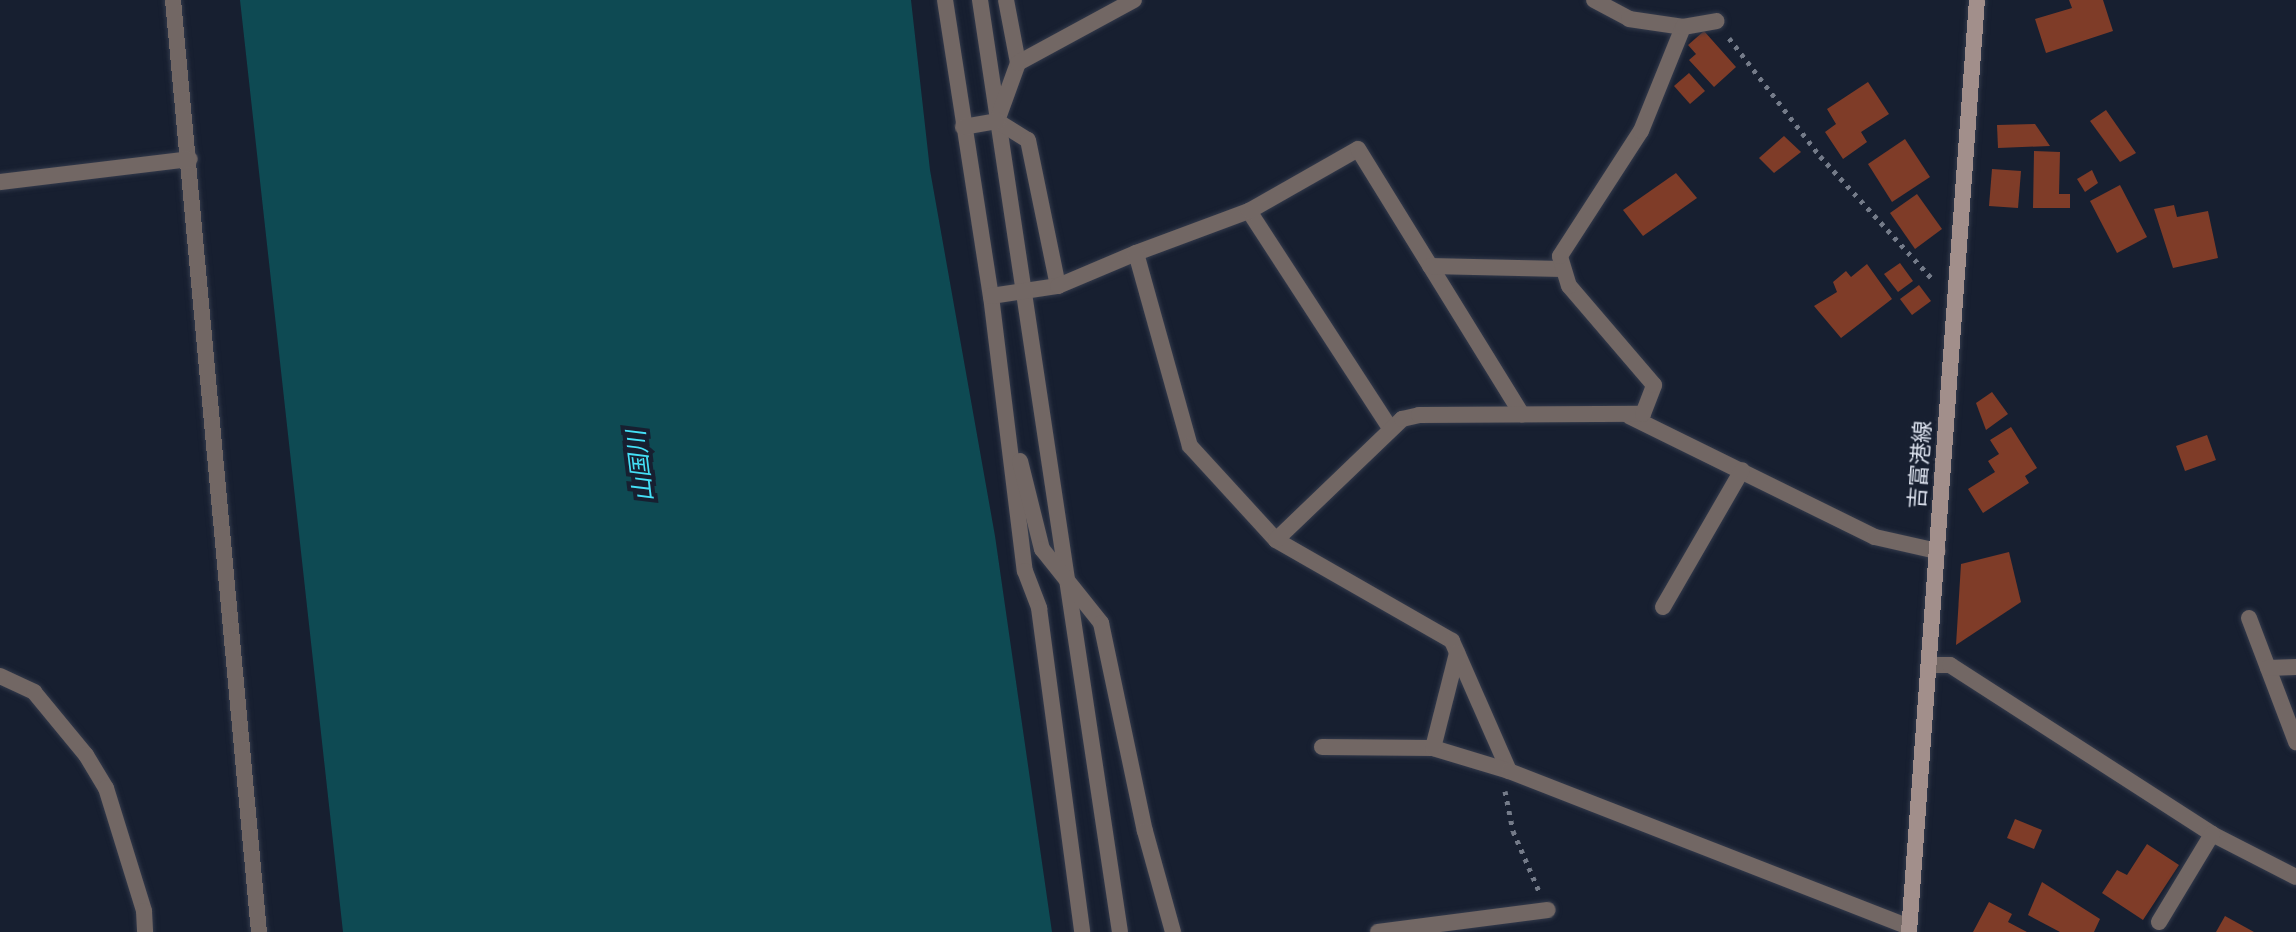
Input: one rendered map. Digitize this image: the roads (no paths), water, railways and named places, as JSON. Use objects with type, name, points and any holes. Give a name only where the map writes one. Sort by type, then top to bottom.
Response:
[{"type":"main road","name":"吉富港線","points":[[1909,929],[1931,665],[1953,301],[1977,0]]},
{"type":"street","points":[[173,0],[259,932]]},
{"type":"street","points":[[945,0],[991,296],[1025,571],[1039,608],[1082,932]]},
{"type":"street","points":[[980,0],[1118,929]]},
{"type":"street","points":[[997,121],[1018,63],[1006,0]]},
{"type":"street","points":[[1018,63],[1134,0]]},
{"type":"street","points":[[1594,0],[1629,19],[1683,27],[1716,21]]},
{"type":"street","points":[[1276,540],[1390,428],[1419,415],[1643,414],[1654,385],[1569,286],[1560,256],[1641,131],[1683,27]]},
{"type":"street","points":[[963,127],[997,121],[1028,140],[1058,286]]},
{"type":"street","points":[[991,296],[1058,286],[1249,211],[1358,149],[1522,415]]},
{"type":"street","points":[[0,182],[190,159]]},
{"type":"street","points":[[1249,211],[1390,428]]},
{"type":"street","points":[[1136,253],[1190,446],[1276,540],[1452,641],[1509,771]]},
{"type":"street","points":[[1430,266],[1562,269]]},
{"type":"street","points":[[1003,397],[1042,549],[1101,623],[1173,932]]},
{"type":"street","points":[[1629,416],[1875,537],[1937,551]]},
{"type":"street","points":[[1663,607],[1742,470]]},
{"type":"street","points":[[2249,618],[2296,742]]},
{"type":"street","points":[[1433,748],[1457,653]]},
{"type":"street","points":[[1931,665],[1950,665],[2212,834],[2296,877]]},
{"type":"street","points":[[2268,668],[2296,667]]},
{"type":"street","points":[[0,676],[34,692],[86,755],[106,788],[144,911],[145,932]]},
{"type":"street","points":[[1322,747],[1433,748],[1509,771],[1909,929]]},
{"type":"street","points":[[2159,922],[2212,834]]},
{"type":"street","points":[[1378,932],[1548,910]]},
{"type":"water","name":"山国川","points":[[240,0],[911,0],[930,170],[995,536],[1052,932],[343,932]]}]
